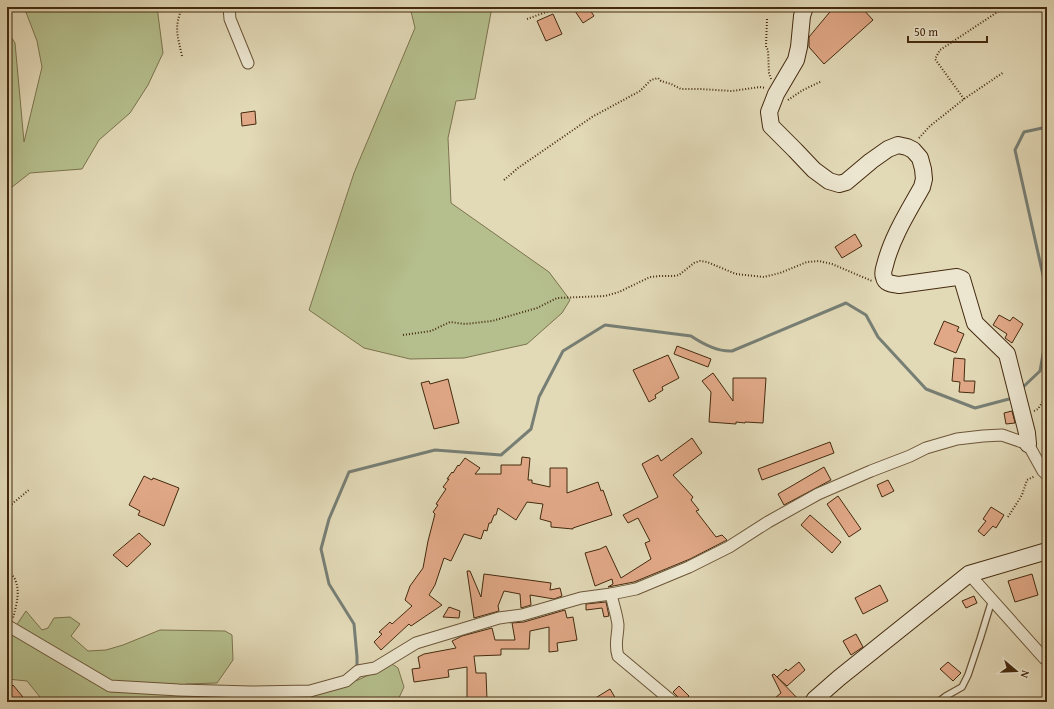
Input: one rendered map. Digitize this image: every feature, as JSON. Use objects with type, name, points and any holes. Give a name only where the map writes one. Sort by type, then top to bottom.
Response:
[{"type":"street","points":[[229,7],[230,19],[248,63]]},
{"type":"street","points":[[805,7],[802,16],[799,47],[796,60],[782,97],[769,112],[771,126],[814,170],[829,181],[839,184],[846,182],[871,161],[888,149],[898,145],[913,150],[920,158],[924,179],[922,187],[894,237],[887,256],[883,273],[884,278],[891,284],[899,285],[957,277],[962,279],[975,323],[1007,354],[1027,433],[1028,444],[1045,473]]},
{"type":"street","points":[[9,627],[110,686],[251,692],[310,691],[346,681],[358,671],[375,668],[416,643],[498,618],[522,615],[580,598],[636,589],[689,567],[729,547],[768,522],[818,494],[926,448],[957,439],[1002,435],[1028,444]]},
{"type":"street","points":[[813,702],[815,698],[838,678],[969,574],[1047,551]]},
{"type":"street","points":[[969,574],[1047,660]]},
{"type":"street","points":[[611,594],[618,624],[616,644],[618,656],[673,702]]},
{"type":"lane","points":[[938,702],[962,687],[968,675],[992,600]]},
{"type":"path","points":[[182,56],[176,29],[183,7]]},
{"type":"path","points":[[527,19],[560,7]]},
{"type":"path","points":[[964,99],[935,59],[940,50],[1005,7]]},
{"type":"path","points":[[767,19],[766,47],[768,50],[769,74],[782,97]]},
{"type":"path","points":[[913,150],[920,137],[930,126],[964,99],[1004,72]]},
{"type":"path","points":[[504,180],[518,168],[592,117],[640,91],[651,80],[658,78],[661,81],[681,89],[700,88],[732,91],[750,90],[760,87],[768,89],[782,97],[822,81]]},
{"type":"path","points":[[403,335],[431,331],[450,322],[465,324],[492,321],[537,308],[557,298],[605,296],[619,292],[650,277],[679,275],[694,263],[700,261],[707,262],[736,274],[764,277],[780,273],[807,262],[819,261],[832,264],[877,282],[884,278]]},
{"type":"path","points":[[1022,416],[1038,409],[1047,395]]},
{"type":"path","points":[[1008,517],[1022,495],[1027,480],[1045,473]]},
{"type":"path","points":[[7,508],[30,489]]},
{"type":"path","points":[[7,569],[16,581],[17,587],[15,609],[9,627]]},
{"type":"green space","points":[[24,7],[157,7],[163,53],[148,85],[130,113],[99,140],[82,169],[30,173],[7,191],[7,31],[15,43],[24,142],[42,67],[37,41]]},
{"type":"green space","points":[[410,7],[492,7],[475,99],[456,101],[448,138],[451,203],[549,272],[570,300],[562,313],[527,344],[464,358],[410,359],[364,348],[309,310],[354,173],[415,28]]},
{"type":"green space","points":[[26,611],[42,630],[48,628],[54,618],[70,617],[80,624],[71,636],[88,651],[106,650],[123,645],[160,630],[225,631],[232,635],[233,660],[217,683],[186,684],[185,694],[303,695],[358,680],[392,664],[398,668],[404,687],[397,702],[44,702],[27,681],[7,679],[7,639]]},
{"type":"building","points":[[580,7],[588,7],[594,16],[583,23],[575,11]]},
{"type":"building","points":[[834,7],[861,7],[873,20],[824,64],[809,47],[809,37]]},
{"type":"building","points":[[553,14],[562,34],[546,41],[537,21]]},
{"type":"building","points":[[255,111],[256,124],[242,126],[241,113]]},
{"type":"building","points":[[855,234],[862,246],[842,258],[835,247]]},
{"type":"building","points":[[999,315],[1010,321],[1013,317],[1023,324],[1012,343],[1005,338],[1007,334],[993,325]]},
{"type":"building","points":[[944,321],[959,327],[957,331],[964,334],[956,353],[934,344]]},
{"type":"building","points":[[677,346],[711,359],[708,367],[674,354]]},
{"type":"building","points":[[668,355],[679,378],[662,387],[663,390],[655,395],[656,398],[649,402],[633,370]]},
{"type":"building","points":[[954,358],[965,359],[964,381],[975,381],[974,393],[959,392],[960,382],[952,381]]},
{"type":"building","points":[[713,373],[733,401],[733,378],[766,378],[763,423],[736,422],[736,424],[709,422],[711,392],[702,381]]},
{"type":"building","points":[[448,379],[459,423],[434,429],[421,383],[429,381],[430,384]]},
{"type":"building","points":[[1012,411],[1015,423],[1006,424],[1004,413]]},
{"type":"building","points":[[692,438],[702,453],[673,475],[693,497],[691,500],[699,510],[696,511],[716,537],[722,535],[727,540],[690,559],[634,582],[608,587],[613,584],[612,579],[595,586],[585,553],[606,546],[621,578],[651,559],[645,543],[650,541],[638,518],[628,523],[623,515],[658,497],[642,464],[658,455],[661,461]]},
{"type":"building","points":[[830,442],[834,453],[762,480],[758,469]]},
{"type":"building","points":[[522,457],[530,458],[528,480],[532,480],[532,483],[550,487],[550,468],[567,468],[567,493],[598,482],[601,491],[603,490],[612,515],[573,529],[551,527],[551,522],[540,519],[543,504],[527,502],[516,520],[498,508],[496,515],[494,515],[491,523],[489,523],[487,531],[484,530],[481,539],[464,534],[451,561],[444,558],[435,585],[429,595],[442,605],[411,626],[409,624],[381,650],[374,642],[382,634],[379,632],[390,622],[392,624],[412,606],[405,600],[410,586],[423,568],[435,514],[433,512],[438,505],[436,504],[446,489],[443,487],[452,472],[453,473],[465,458],[480,468],[475,474],[501,474],[501,465],[521,465]]},
{"type":"building","points":[[824,467],[831,480],[784,505],[778,494]]},
{"type":"building","points":[[144,476],[179,488],[164,526],[138,515],[140,511],[129,505]]},
{"type":"building","points":[[888,480],[894,491],[882,497],[877,485]]},
{"type":"building","points":[[838,496],[861,529],[849,537],[827,504]]},
{"type":"building","points":[[991,507],[1004,515],[996,528],[993,526],[984,536],[978,531],[986,521],[983,519]]},
{"type":"building","points":[[810,515],[841,542],[832,553],[801,525]]},
{"type":"building","points":[[139,533],[151,544],[127,567],[113,555]]},
{"type":"building","points":[[467,571],[470,571],[481,597],[484,574],[551,583],[550,590],[560,588],[562,596],[554,599],[530,595],[531,605],[521,608],[520,594],[504,591],[498,606],[499,611],[474,618]]},
{"type":"building","points":[[1032,574],[1038,595],[1015,602],[1008,581]]},
{"type":"building","points":[[880,585],[888,601],[863,614],[855,598]]},
{"type":"building","points":[[974,596],[977,603],[966,608],[962,601]]},
{"type":"building","points":[[606,602],[609,616],[604,617],[602,608],[586,610],[586,604]]},
{"type":"building","points":[[449,607],[460,611],[459,618],[443,617]]},
{"type":"building","points":[[565,610],[567,618],[573,617],[577,640],[557,643],[558,651],[549,652],[549,627],[530,631],[529,649],[501,649],[501,655],[474,656],[476,673],[486,673],[487,700],[467,702],[467,667],[448,670],[449,677],[414,682],[412,669],[420,668],[418,657],[424,654],[456,648],[452,641],[462,636],[492,628],[495,640],[515,640],[512,623],[524,622]]},
{"type":"building","points":[[856,634],[863,647],[851,655],[843,641]]},
{"type":"building","points":[[799,662],[805,670],[787,686],[777,677],[786,669],[788,671]]},
{"type":"building","points":[[948,662],[961,673],[953,681],[940,669]]},
{"type":"building","points":[[774,674],[801,702],[770,702],[781,693],[772,675]]},
{"type":"building","points":[[13,685],[27,702],[7,702],[7,691]]},
{"type":"building","points":[[679,686],[689,696],[683,702],[680,702],[678,697],[673,692]]},
{"type":"building","points":[[610,689],[616,699],[611,702],[589,702]]},
{"type":"waterway","points":[[1047,127],[1024,132],[1015,150],[1045,284],[1047,325]]},
{"type":"waterway","points":[[357,668],[354,624],[329,584],[321,549],[329,519],[349,472],[435,450],[501,455],[531,429],[539,397],[563,351],[605,325],[691,336],[705,345],[716,349],[732,351],[846,303],[866,315],[878,337],[926,389],[975,408],[1009,399]]},
{"type":"waterway","points":[[1021,389],[1040,371],[1047,332]]}]
